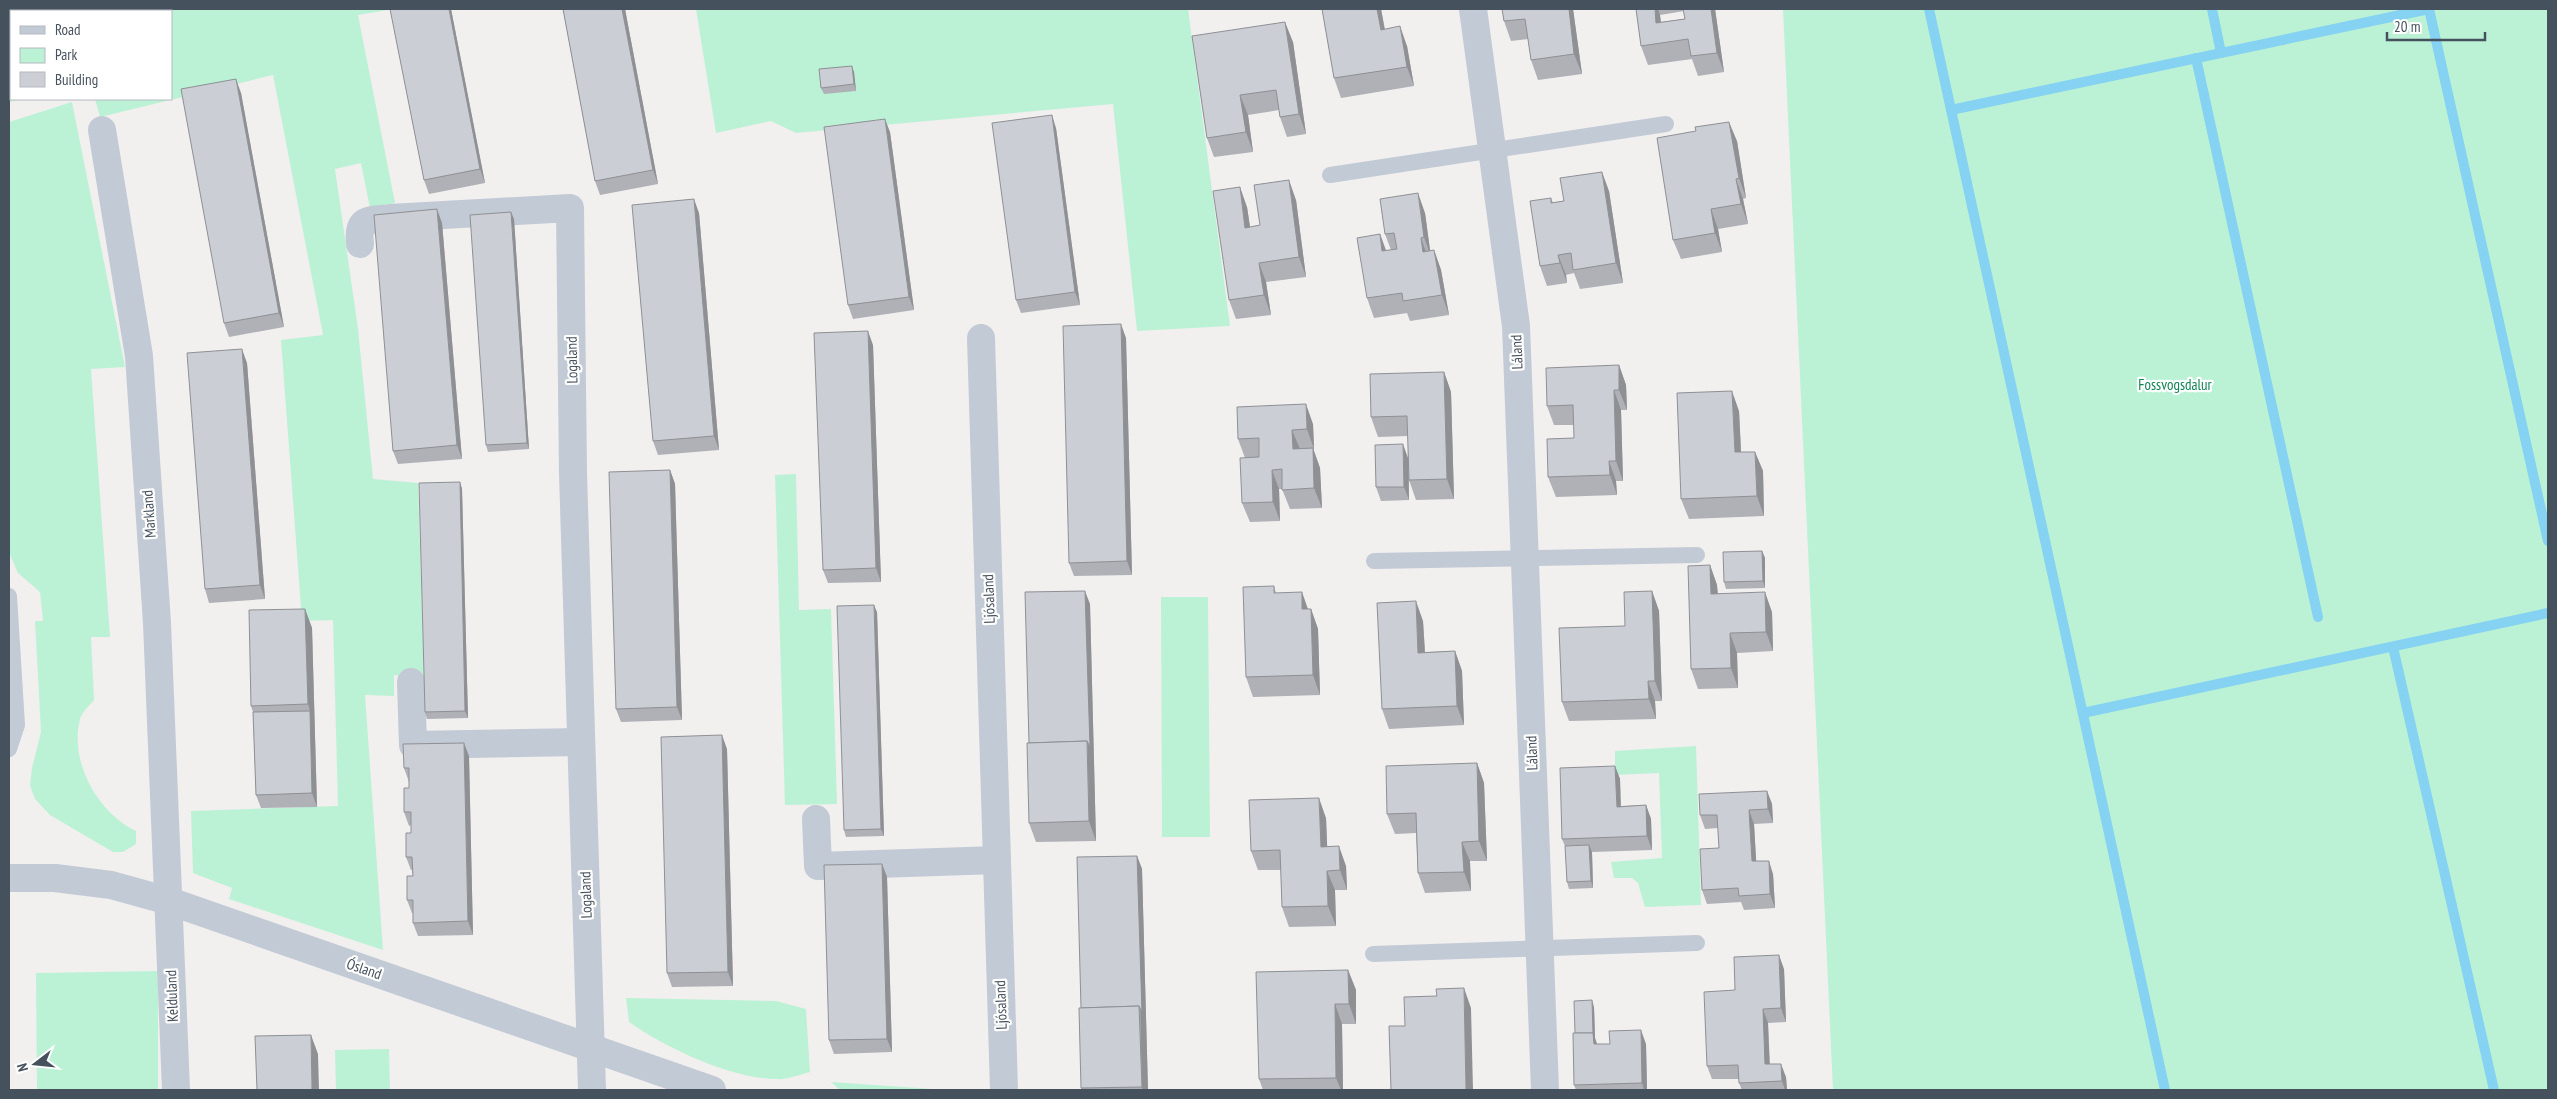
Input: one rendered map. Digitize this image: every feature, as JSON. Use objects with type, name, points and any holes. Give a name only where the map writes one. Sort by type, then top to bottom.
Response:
[{"type":"street","name":"Láland","points":[[1474,9],[1516,326],[1545,1090]]},
{"type":"street","name":"Markland","points":[[102,130],[139,356],[157,623],[170,901]]},
{"type":"street","name":"Logaland","points":[[360,244],[358,229],[367,221],[390,218],[570,208],[573,473],[592,1090]]},
{"type":"street","name":"Ljósaland","points":[[981,338],[1004,1090]]},
{"type":"street","points":[[411,682],[413,745],[581,742]]},
{"type":"street","points":[[816,819],[818,866],[997,860]]},
{"type":"street","name":"Ósland","points":[[9,878],[55,878],[111,885],[170,901],[712,1090]]},
{"type":"street","name":"Kelduland","points":[[170,901],[176,1090]]},
{"type":"lane","points":[[1330,175],[1666,124]]},
{"type":"lane","points":[[1374,561],[1697,555]]},
{"type":"lane","points":[[9,596],[17,725],[9,750]]},
{"type":"lane","points":[[1373,954],[1697,943]]},
{"type":"green space","points":[[394,9],[358,15],[395,203],[370,208],[361,163],[335,169],[358,329],[373,479],[418,483],[424,678],[394,675],[394,696],[365,695],[383,950],[229,899],[232,888],[193,873],[191,811],[338,806],[333,620],[302,621],[281,340],[323,335],[273,75],[172,100],[172,10],[12,10]]},
{"type":"green space","points":[[696,9],[1188,9],[1230,326],[1137,331],[1113,104],[796,133],[771,121],[716,133]]},
{"type":"green space","name":"Fossvogsdalur","points":[[1783,9],[2548,9],[2548,1090],[1833,1090]]},
{"type":"green space","points":[[10,34],[10,100],[17,100],[9,102]]},
{"type":"green space","points":[[95,100],[170,100],[100,117]]},
{"type":"green space","points":[[72,102],[125,367],[91,369],[110,637],[91,637],[94,700],[84,711],[80,719],[78,735],[79,752],[83,769],[99,799],[122,823],[136,831],[136,844],[123,852],[113,852],[50,815],[35,799],[30,785],[41,732],[35,621],[43,621],[40,592],[18,573],[9,552],[9,122]]},
{"type":"green space","points":[[796,474],[799,610],[831,609],[837,804],[785,805],[775,475]]},
{"type":"green space","points":[[1161,597],[1208,597],[1210,837],[1162,837]]},
{"type":"green space","points":[[1696,746],[1701,905],[1645,907],[1638,883],[1632,878],[1614,878],[1611,862],[1662,858],[1659,773],[1615,775],[1615,751]]},
{"type":"green space","points":[[158,971],[158,1090],[37,1090],[36,973]]},
{"type":"green space","points":[[626,998],[776,1001],[806,1009],[810,1072],[784,1079],[758,1078],[719,1068],[699,1060],[660,1041],[629,1022]]},
{"type":"green space","points":[[389,1049],[390,1090],[336,1090],[335,1050]]},
{"type":"green space","points":[[831,1082],[947,1090],[840,1090]]},
{"type":"building","points":[[390,9],[449,9],[480,169],[424,180]]},
{"type":"building","points":[[563,9],[622,9],[653,170],[595,181]]},
{"type":"building","points":[[1322,9],[1377,9],[1381,30],[1400,26],[1407,67],[1334,78]]},
{"type":"building","points":[[1502,9],[1569,9],[1574,54],[1531,60],[1525,19],[1504,21]]},
{"type":"building","points":[[1636,9],[1655,9],[1656,23],[1685,19],[1683,9],[1711,9],[1717,53],[1691,56],[1688,39],[1641,46]]},
{"type":"building","points":[[1285,22],[1299,114],[1280,117],[1276,90],[1240,95],[1246,132],[1207,138],[1192,36]]},
{"type":"building","points":[[852,66],[854,84],[821,88],[819,69]]},
{"type":"building","points":[[236,79],[279,313],[224,323],[181,89]]},
{"type":"building","points":[[1052,115],[1075,292],[1016,300],[992,123]]},
{"type":"building","points":[[885,119],[909,297],[848,305],[824,127]]},
{"type":"building","points":[[1729,122],[1739,178],[1736,179],[1741,204],[1711,209],[1715,233],[1673,240],[1657,138],[1696,131],[1695,127]]},
{"type":"building","points":[[1602,172],[1616,263],[1573,270],[1571,253],[1558,255],[1560,263],[1540,266],[1530,201],[1551,198],[1551,203],[1564,201],[1560,178]]},
{"type":"building","points":[[1289,180],[1299,257],[1259,263],[1264,295],[1229,300],[1213,191],[1240,187],[1245,228],[1260,225],[1254,185]]},
{"type":"building","points":[[1418,193],[1424,237],[1421,238],[1423,252],[1434,250],[1442,295],[1403,301],[1402,293],[1367,298],[1357,238],[1380,234],[1382,251],[1397,249],[1394,233],[1385,234],[1380,199]]},
{"type":"building","points":[[694,199],[714,436],[653,441],[632,205]]},
{"type":"building","points":[[437,209],[457,445],[393,451],[374,215]]},
{"type":"building","points":[[511,212],[527,443],[486,445],[470,215]]},
{"type":"building","points":[[1121,324],[1127,561],[1069,563],[1063,326]]},
{"type":"building","points":[[868,331],[876,568],[823,570],[814,333]]},
{"type":"building","points":[[242,349],[260,585],[205,589],[187,353]]},
{"type":"building","points":[[1619,365],[1619,390],[1614,390],[1616,461],[1609,461],[1610,475],[1548,477],[1547,439],[1574,438],[1573,405],[1547,406],[1546,368]]},
{"type":"building","points":[[1444,372],[1447,479],[1409,480],[1407,416],[1371,417],[1370,374]]},
{"type":"building","points":[[1732,391],[1735,452],[1755,452],[1757,496],[1681,499],[1677,393]]},
{"type":"building","points":[[1306,404],[1307,429],[1292,430],[1293,449],[1313,448],[1314,488],[1282,490],[1282,469],[1272,470],[1273,502],[1242,503],[1240,458],[1259,457],[1259,438],[1238,439],[1237,407]]},
{"type":"building","points":[[1403,444],[1404,487],[1376,487],[1375,445]]},
{"type":"building","points":[[670,470],[677,707],[616,709],[609,472]]},
{"type":"building","points":[[460,482],[465,711],[425,712],[419,483]]},
{"type":"building","points":[[1762,551],[1763,581],[1724,582],[1723,552]]},
{"type":"building","points":[[1710,565],[1711,594],[1765,592],[1766,632],[1730,633],[1731,668],[1691,669],[1688,566]]},
{"type":"building","points":[[1274,586],[1274,593],[1302,592],[1302,609],[1311,609],[1313,675],[1246,677],[1243,587]]},
{"type":"building","points":[[1085,591],[1090,747],[1087,741],[1029,743],[1025,592]]},
{"type":"building","points":[[1652,591],[1655,681],[1648,681],[1649,699],[1562,702],[1559,628],[1625,626],[1624,592]]},
{"type":"building","points":[[1416,601],[1418,653],[1455,651],[1457,706],[1382,709],[1377,603]]},
{"type":"building","points":[[874,605],[881,829],[844,830],[837,606]]},
{"type":"building","points":[[305,609],[308,704],[251,706],[249,610]]},
{"type":"building","points":[[310,711],[312,793],[256,795],[253,712]]},
{"type":"building","points":[[722,735],[728,972],[667,973],[661,737]]},
{"type":"building","points":[[1087,741],[1089,821],[1029,823],[1027,743]]},
{"type":"building","points":[[464,743],[468,921],[413,923],[413,900],[407,900],[407,876],[413,876],[412,857],[406,857],[406,833],[411,833],[411,812],[404,812],[404,788],[409,788],[409,768],[404,768],[403,744]]},
{"type":"building","points":[[1477,763],[1479,841],[1462,842],[1464,872],[1418,873],[1416,813],[1387,814],[1386,766]]},
{"type":"building","points":[[1615,766],[1617,807],[1646,805],[1647,836],[1562,839],[1560,768]]},
{"type":"building","points":[[1767,791],[1768,809],[1749,810],[1752,861],[1769,861],[1770,894],[1739,896],[1738,888],[1702,890],[1700,849],[1719,848],[1717,815],[1700,815],[1699,794]]},
{"type":"building","points":[[1319,798],[1321,847],[1339,846],[1340,870],[1327,871],[1328,906],[1282,907],[1280,850],[1251,851],[1249,800]]},
{"type":"building","points":[[1589,845],[1591,881],[1567,882],[1565,846]]},
{"type":"building","points":[[1137,856],[1142,1012],[1139,1006],[1081,1008],[1077,857]]},
{"type":"building","points":[[882,864],[887,1039],[829,1040],[824,865]]},
{"type":"building","points":[[1779,955],[1781,1008],[1763,1009],[1765,1064],[1781,1064],[1782,1081],[1739,1083],[1738,1065],[1707,1066],[1704,992],[1735,990],[1734,957]]},
{"type":"building","points":[[1348,970],[1349,1004],[1335,1004],[1336,1078],[1259,1079],[1256,972]]},
{"type":"building","points":[[1464,988],[1466,1090],[1391,1090],[1389,1026],[1405,1026],[1404,997],[1437,996],[1436,989]]},
{"type":"building","points":[[1592,1000],[1593,1033],[1575,1033],[1574,1001]]},
{"type":"building","points":[[1139,1006],[1142,1087],[1081,1088],[1079,1008]]},
{"type":"building","points":[[1641,1030],[1642,1083],[1574,1085],[1573,1033],[1593,1033],[1594,1044],[1610,1044],[1609,1031]]},
{"type":"building","points":[[311,1035],[312,1090],[257,1090],[255,1036]]},
{"type":"waterway","points":[[1929,9],[2165,1090]]},
{"type":"waterway","points":[[2212,9],[2221,53]]},
{"type":"waterway","points":[[2429,9],[2548,541]]},
{"type":"waterway","points":[[1951,110],[2429,9]]},
{"type":"waterway","points":[[2196,58],[2318,617]]},
{"type":"waterway","points":[[2083,713],[2548,613]]},
{"type":"waterway","points":[[2393,647],[2494,1090]]}]
